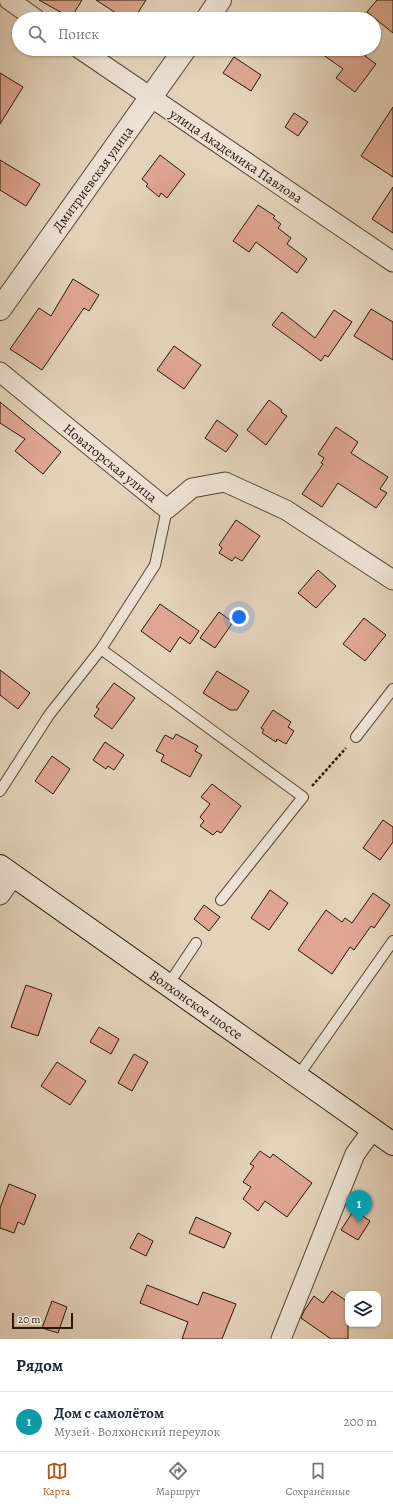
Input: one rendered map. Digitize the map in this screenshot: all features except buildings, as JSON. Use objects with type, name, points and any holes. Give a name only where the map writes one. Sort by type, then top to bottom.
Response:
[{"type":"main road","points":[[212,12],[220,0]]},
{"type":"main road","name":"Дмитриевская улица","points":[[0,309],[180,56]]},
{"type":"main road","name":"Волхонское шоссе","points":[[7,870],[393,1144]]},
{"type":"street","points":[[9,0],[26,12]]},
{"type":"street","name":"улица Академика Павлова","points":[[90,56],[393,262]]},
{"type":"street","name":"Новаторская улица","points":[[0,372],[167,509],[192,488],[225,482],[286,510],[393,580]]},
{"type":"street","points":[[0,895],[7,870]]},
{"type":"street","points":[[281,1339],[355,1154],[373,1129]]},
{"type":"lane","points":[[0,792],[49,715],[101,650],[155,566],[167,509]]},
{"type":"lane","points":[[101,650],[303,797],[221,900]]},
{"type":"lane","points":[[356,737],[393,689]]},
{"type":"lane","points":[[298,1076],[393,940]]},
{"type":"lane","points":[[168,985],[196,943]]},
{"type":"path","points":[[303,797],[356,737]]},
{"type":"place","name":"Дом с самолётом","points":[[359,1223]]}]
